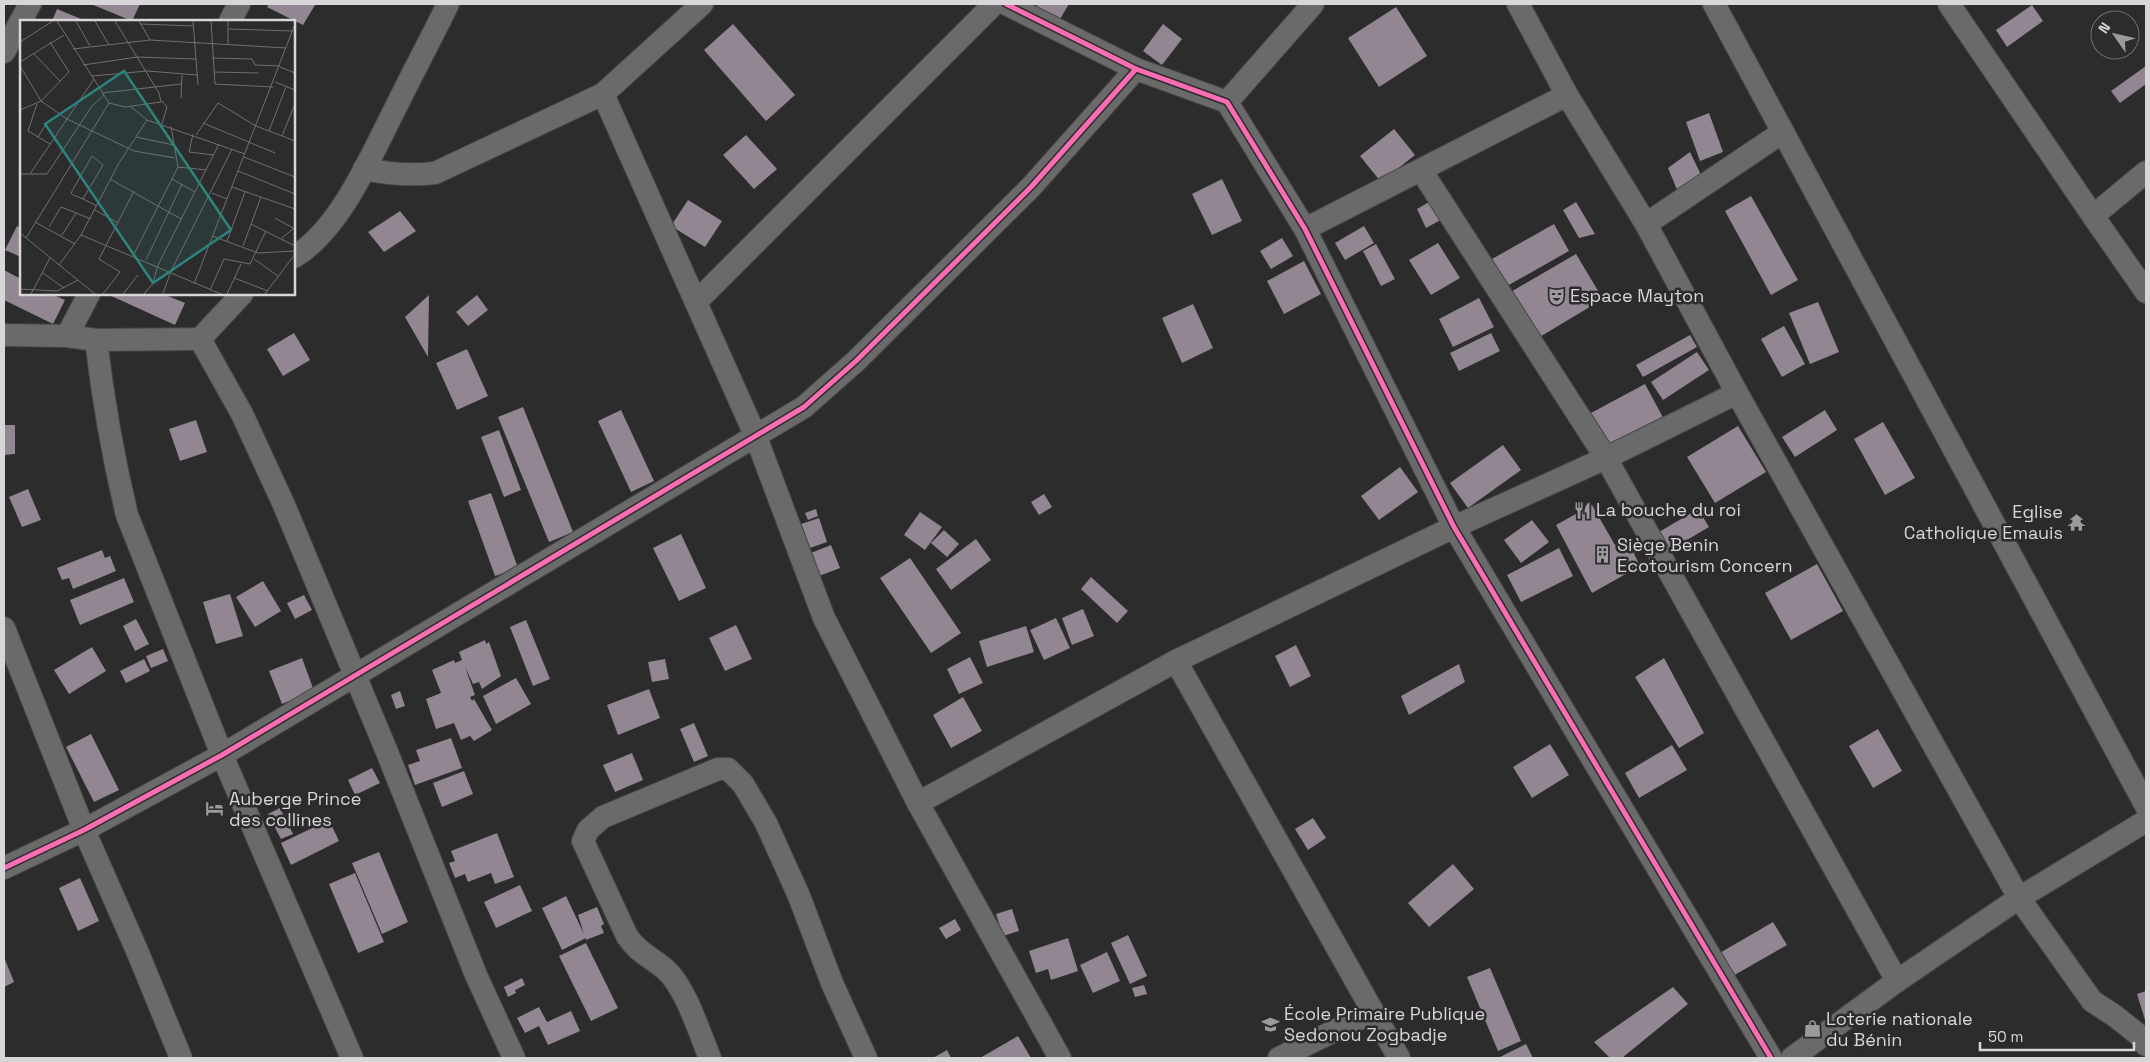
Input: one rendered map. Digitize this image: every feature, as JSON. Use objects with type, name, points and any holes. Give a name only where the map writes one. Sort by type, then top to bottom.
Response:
[{"type":"street","points":[[21,20],[30,4]]},
{"type":"street","points":[[231,20],[239,4]]},
{"type":"street","points":[[295,256],[321,236],[337,214],[364,169],[448,4]]},
{"type":"street","points":[[364,169],[388,174],[414,176],[435,173],[603,94],[702,4]]},
{"type":"street","points":[[696,302],[994,4]]},
{"type":"street","points":[[1006,4],[1136,69],[1227,102],[1305,229],[1454,528],[1771,1058]]},
{"type":"street","points":[[1227,102],[1313,4]]},
{"type":"street","points":[[1518,4],[1567,96],[1646,224],[1737,393],[2019,898],[2092,1001],[2140,1036],[2146,1045]]},
{"type":"street","points":[[1714,4],[2146,806]]},
{"type":"street","points":[[1950,4],[2146,292]]},
{"type":"street","points":[[4,52],[20,22]]},
{"type":"street","points":[[4,868],[84,830],[222,755],[804,407],[856,361],[1031,187],[1136,69]]},
{"type":"street","points":[[603,94],[756,437],[824,618],[918,803],[1060,1058]]},
{"type":"street","points":[[1305,229],[1567,96]]},
{"type":"street","points":[[1646,224],[1783,132]]},
{"type":"street","points":[[1421,170],[1606,458],[1897,981]]},
{"type":"street","points":[[2093,216],[2146,172]]},
{"type":"street","points":[[67,336],[88,295]]},
{"type":"street","points":[[4,335],[67,336],[96,340],[200,340],[241,295]]},
{"type":"street","points":[[96,340],[112,445],[127,515],[222,755],[352,1058]]},
{"type":"street","points":[[200,340],[242,414],[284,505],[476,975],[514,1058]]},
{"type":"street","points":[[918,803],[1176,661],[1454,528],[1606,458],[1737,393]]},
{"type":"street","points":[[4,628],[84,830],[138,953],[181,1058]]},
{"type":"street","points":[[1176,661],[1399,1058]]},
{"type":"street","points":[[710,1058],[680,987],[668,971],[635,948],[626,936],[583,841],[588,830],[603,817],[718,769],[728,769],[743,784],[766,823],[799,896],[832,982],[866,1058]]},
{"type":"street","points":[[1792,1058],[1897,981],[2019,898],[2146,821]]},
{"type":"street","points":[[1279,1058],[1373,1012]]},
{"type":"building","points":[[91,4],[140,4],[132,20]]},
{"type":"building","points":[[269,4],[315,5],[303,25],[267,7]]},
{"type":"building","points":[[1038,4],[1069,4],[1056,26],[1033,12]]},
{"type":"building","points":[[2032,5],[2043,21],[2007,47],[1996,30]]},
{"type":"building","points":[[1396,7],[1427,56],[1379,87],[1348,38]]},
{"type":"building","points":[[57,9],[84,20],[52,20]]},
{"type":"building","points":[[733,24],[795,95],[766,121],[704,50]]},
{"type":"building","points":[[1163,24],[1182,39],[1162,65],[1143,51]]},
{"type":"building","points":[[2146,66],[2146,84],[2120,103],[2111,91]]},
{"type":"building","points":[[1709,113],[1723,152],[1700,161],[1686,122]]},
{"type":"building","points":[[1394,129],[1415,155],[1381,182],[1360,156]]},
{"type":"building","points":[[746,135],[777,169],[754,189],[723,155]]},
{"type":"building","points":[[1690,152],[1703,179],[1678,192],[1668,168]]},
{"type":"building","points":[[1222,179],[1242,221],[1212,235],[1192,194]]},
{"type":"building","points":[[1751,196],[1798,280],[1771,295],[1725,211]]},
{"type":"building","points":[[1436,198],[1446,217],[1426,228],[1417,209]]},
{"type":"building","points":[[688,200],[722,221],[705,247],[671,226]]},
{"type":"building","points":[[1576,202],[1595,234],[1579,238],[1563,210]]},
{"type":"building","points":[[400,211],[416,231],[384,252],[368,232]]},
{"type":"building","points":[[1554,224],[1569,251],[1507,286],[1492,259]]},
{"type":"building","points":[[17,226],[20,228],[20,257],[5,250]]},
{"type":"building","points":[[1364,226],[1374,243],[1345,260],[1335,243]]},
{"type":"building","points":[[1282,238],[1293,256],[1271,269],[1260,251]]},
{"type":"building","points":[[1438,243],[1460,278],[1431,295],[1409,260]]},
{"type":"building","points":[[1376,244],[1395,279],[1381,286],[1363,251]]},
{"type":"building","name":"Espace Mayton","points":[[1576,254],[1603,299],[1538,338],[1509,293]]},
{"type":"building","points":[[1304,261],[1321,294],[1284,314],[1267,281]]},
{"type":"building","points":[[4,270],[20,278],[20,295],[53,295],[65,300],[53,324],[4,300]]},
{"type":"building","points":[[109,295],[165,295],[185,303],[175,325]]},
{"type":"building","points":[[429,295],[428,357],[405,317]]},
{"type":"building","points":[[477,295],[488,310],[468,326],[456,312]]},
{"type":"building","points":[[1479,298],[1494,327],[1453,347],[1439,319]]},
{"type":"building","points":[[1818,302],[1839,352],[1810,364],[1789,313]]},
{"type":"building","points":[[1193,304],[1213,348],[1182,363],[1162,318]]},
{"type":"building","points":[[1784,326],[1805,364],[1782,377],[1761,339]]},
{"type":"building","points":[[294,333],[310,360],[283,376],[267,349]]},
{"type":"building","points":[[1491,333],[1500,351],[1459,371],[1450,353]]},
{"type":"building","points":[[1690,335],[1697,347],[1643,377],[1636,365]]},
{"type":"building","points":[[467,349],[488,396],[457,410],[436,363]]},
{"type":"building","points":[[1697,352],[1709,370],[1663,400],[1651,382]]},
{"type":"building","points":[[1645,384],[1666,423],[1610,453],[1589,414]]},
{"type":"building","points":[[523,407],[573,532],[549,542],[498,417]]},
{"type":"building","points":[[621,410],[654,481],[631,492],[598,421]]},
{"type":"building","points":[[1825,410],[1837,430],[1795,457],[1782,437]]},
{"type":"building","points":[[196,420],[207,452],[180,461],[169,429]]},
{"type":"building","points":[[1883,422],[1915,478],[1885,495],[1854,439]]},
{"type":"building","points":[[4,425],[15,425],[15,454],[4,455]]},
{"type":"building","points":[[1738,426],[1766,472],[1715,503],[1687,457]]},
{"type":"building","points":[[499,430],[521,490],[504,497],[481,437]]},
{"type":"building","points":[[1503,445],[1521,470],[1468,508],[1450,483]]},
{"type":"building","points":[[1400,467],[1418,492],[1379,520],[1361,496]]},
{"type":"building","points":[[28,489],[41,520],[22,527],[9,497]]},
{"type":"building","points":[[491,493],[518,568],[495,576],[468,501]]},
{"type":"building","points":[[1044,494],[1052,507],[1039,515],[1031,502]]},
{"type":"building","name":"Siège Benin Ecotourism Concern","points":[[1592,505],[1615,545],[1627,539],[1640,566],[1592,593],[1556,525]]},
{"type":"building","points":[[816,509],[818,516],[808,520],[805,513]]},
{"type":"building","points":[[1698,509],[1709,527],[1670,550],[1659,532]]},
{"type":"building","points":[[920,512],[942,527],[925,550],[904,535]]},
{"type":"building","points":[[819,518],[827,542],[810,548],[801,524]]},
{"type":"building","points":[[1532,520],[1549,542],[1521,563],[1504,540]]},
{"type":"building","points":[[944,530],[959,544],[947,557],[931,543]]},
{"type":"building","points":[[681,534],[706,588],[679,601],[653,548]]},
{"type":"building","points":[[976,539],[991,560],[951,590],[936,569]]},
{"type":"building","points":[[831,545],[840,568],[819,576],[811,553]]},
{"type":"building","points":[[1559,548],[1573,576],[1521,602],[1507,575]]},
{"type":"building","points":[[102,550],[105,558],[110,556],[116,571],[73,589],[69,578],[62,580],[57,568]]},
{"type":"building","points":[[910,558],[961,633],[931,653],[880,578]]},
{"type":"building","points":[[1817,564],[1843,611],[1791,640],[1765,593]]},
{"type":"building","points":[[1091,577],[1128,611],[1117,623],[1081,589]]},
{"type":"building","points":[[124,578],[134,602],[80,625],[70,600]]},
{"type":"building","points":[[263,581],[281,611],[255,627],[236,597]]},
{"type":"building","points":[[230,594],[243,636],[216,644],[203,602]]},
{"type":"building","points":[[304,595],[312,610],[295,619],[287,603]]},
{"type":"building","points":[[1083,609],[1094,636],[1072,645],[1062,618]]},
{"type":"building","points":[[1056,618],[1070,648],[1044,660],[1030,630]]},
{"type":"building","points":[[136,619],[149,644],[135,651],[123,626]]},
{"type":"building","points":[[526,620],[550,679],[533,686],[510,627]]},
{"type":"building","points":[[736,625],[752,659],[725,671],[709,638]]},
{"type":"building","points":[[1026,626],[1034,652],[987,667],[979,641]]},
{"type":"building","points":[[485,640],[486,644],[489,642],[501,676],[482,689],[479,682],[473,684],[465,667],[475,695],[470,697],[472,701],[474,699],[492,730],[474,741],[470,736],[461,740],[454,723],[436,729],[426,699],[441,693],[432,670],[454,660],[455,663],[462,660],[459,652]]},
{"type":"building","points":[[1296,645],[1311,676],[1290,687],[1275,656]]},
{"type":"building","points":[[92,647],[106,671],[69,694],[54,670]]},
{"type":"building","points":[[163,649],[168,661],[151,668],[146,656]]},
{"type":"building","points":[[970,657],[983,683],[959,694],[947,669]]},
{"type":"building","points":[[302,658],[314,691],[282,704],[269,671]]},
{"type":"building","points":[[1664,658],[1704,733],[1679,748],[1635,677]]},
{"type":"building","points":[[144,659],[150,671],[126,683],[120,671]]},
{"type":"building","points":[[665,659],[669,679],[652,682],[648,662]]},
{"type":"building","points":[[1459,664],[1465,682],[1409,715],[1401,696]]},
{"type":"building","points":[[516,678],[531,704],[496,724],[483,696]]},
{"type":"building","points":[[649,689],[660,718],[618,735],[607,705]]},
{"type":"building","points":[[400,691],[405,706],[396,709],[391,695]]},
{"type":"building","points":[[963,697],[982,731],[951,748],[933,715]]},
{"type":"building","points":[[694,723],[708,756],[694,762],[680,729]]},
{"type":"building","points":[[1878,729],[1902,771],[1873,788],[1849,746]]},
{"type":"building","points":[[91,734],[119,790],[94,802],[66,747]]},
{"type":"building","points":[[451,738],[462,768],[415,785],[408,765],[420,761],[416,750]]},
{"type":"building","points":[[1550,744],[1569,775],[1532,798],[1513,767]]},
{"type":"building","points":[[1672,745],[1687,770],[1639,798],[1625,773]]},
{"type":"building","points":[[632,753],[643,780],[615,792],[603,765]]},
{"type":"building","points":[[372,768],[380,783],[355,795],[348,780]]},
{"type":"building","points":[[464,771],[473,794],[442,807],[433,783]]},
{"type":"building","points":[[280,808],[293,834],[281,839],[268,814]]},
{"type":"building","points":[[1313,818],[1326,838],[1308,850],[1295,829]]},
{"type":"building","points":[[329,820],[339,841],[291,865],[281,843]]},
{"type":"building","points":[[497,833],[514,877],[495,884],[491,873],[468,882],[465,874],[455,878],[449,863],[455,861],[451,851]]},
{"type":"building","points":[[379,852],[408,922],[382,934],[352,863]]},
{"type":"building","points":[[1453,864],[1474,889],[1429,927],[1408,903]]},
{"type":"building","points":[[355,873],[384,942],[358,953],[329,884]]},
{"type":"building","points":[[80,878],[99,921],[78,931],[59,888]]},
{"type":"building","points":[[520,885],[532,911],[496,928],[484,902]]},
{"type":"building","points":[[566,896],[584,934],[578,915],[597,907],[604,924],[601,926],[604,933],[586,940],[586,938],[562,950],[542,908]]},
{"type":"building","points":[[1012,909],[1019,931],[1003,936],[996,914]]},
{"type":"building","points":[[955,919],[961,930],[946,939],[939,928]]},
{"type":"building","points":[[1773,922],[1787,945],[1731,977],[1718,954]]},
{"type":"building","points":[[1128,935],[1147,976],[1130,984],[1111,943]]},
{"type":"building","points":[[1068,938],[1078,971],[1051,980],[1048,969],[1036,973],[1029,951]]},
{"type":"building","points":[[586,943],[618,1008],[591,1021],[559,956]]},
{"type":"building","points":[[1107,952],[1120,981],[1093,993],[1080,965]]},
{"type":"building","points":[[4,957],[14,982],[4,987]]},
{"type":"building","points":[[1490,968],[1521,1041],[1498,1051],[1467,977]]},
{"type":"building","points":[[522,978],[525,985],[515,990],[516,993],[508,997],[504,987]]},
{"type":"building","points":[[1144,985],[1147,994],[1135,997],[1132,988]]},
{"type":"building","points":[[1673,987],[1688,1004],[1622,1058],[1610,1058],[1594,1042]]},
{"type":"building","points":[[2146,991],[2146,1023],[2137,994]]},
{"type":"building","points":[[539,1007],[547,1022],[571,1011],[580,1031],[548,1045],[539,1026],[525,1033],[517,1018]]},
{"type":"building","points":[[1018,1036],[1031,1058],[980,1058]]},
{"type":"building","points":[[1526,1044],[1533,1058],[1498,1058]]},
{"type":"building","points":[[947,1050],[951,1058],[933,1058]]},
{"type":"cycle path","points":[[1006,4],[1136,69],[1227,102],[1305,229],[1454,527],[1771,1058]]},
{"type":"cycle path","points":[[4,868],[84,830],[222,755],[804,407],[856,361],[1031,187],[1136,69]]},
{"type":"place","name":"Espace Mayton","points":[[1556,296]]},
{"type":"place","name":"La bouche du roi","points":[[1582,510]]},
{"type":"place","name":"Eglise Catholique Emauis","points":[[2077,522]]},
{"type":"place","name":"Siège Benin Ecotourism Concern","points":[[1603,555]]},
{"type":"place","name":"Auberge Prince des collines","points":[[215,809]]},
{"type":"place","name":"École Primaire Publique Sedonou Zogbadje","points":[[1270,1024]]},
{"type":"place","name":"Loterie nationale du Bénin","points":[[1812,1029]]}]
